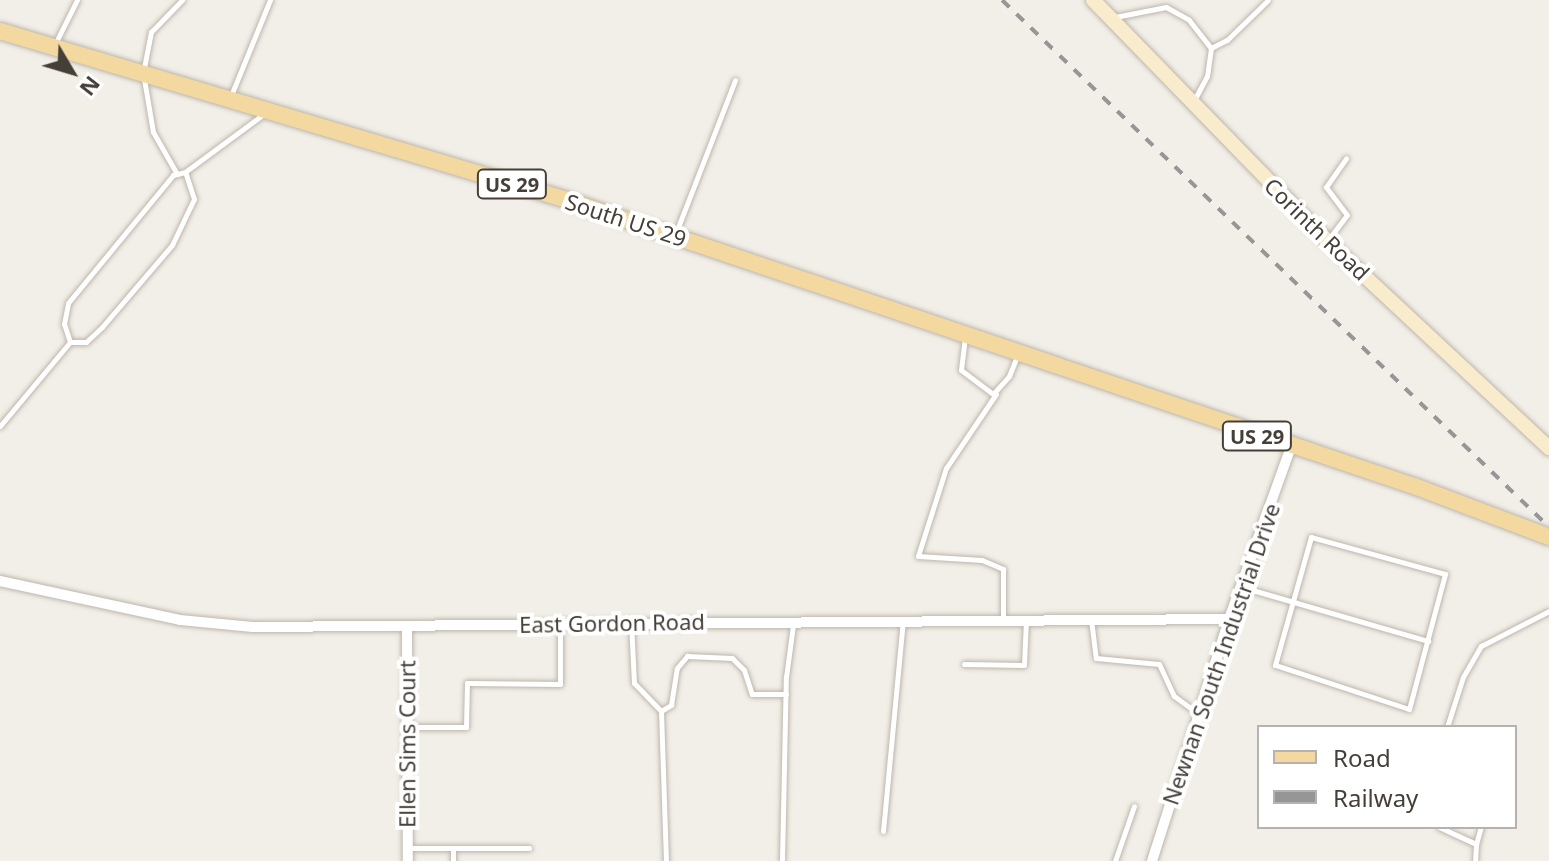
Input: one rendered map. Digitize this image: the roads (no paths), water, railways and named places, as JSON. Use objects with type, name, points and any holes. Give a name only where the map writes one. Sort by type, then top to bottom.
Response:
[{"type":"main road","name":"South US 29","points":[[0,31],[269,110],[675,236],[1018,354]]},
{"type":"main road","name":"US 29","points":[[1018,354],[1549,537]]},
{"type":"street","name":"Corinth Road","points":[[1093,0],[1190,104],[1327,241],[1549,448]]},
{"type":"street","name":"Newnan South Industrial Drive","points":[[1152,861],[1229,619],[1291,447]]},
{"type":"street","name":"East Gordon Road","points":[[0,581],[180,620],[253,627],[1003,618],[1229,619]]},
{"type":"street","name":"Ellen Sims Court","points":[[407,626],[408,861]]},
{"type":"lane","points":[[54,47],[77,0]]},
{"type":"lane","points":[[177,174],[153,132],[143,73],[151,32],[182,0]]},
{"type":"lane","points":[[230,99],[270,0]]},
{"type":"lane","points":[[1211,48],[1227,40],[1268,0]]},
{"type":"lane","points":[[1110,19],[1127,11],[1166,7],[1189,20],[1211,48],[1207,76],[1190,104]]},
{"type":"lane","points":[[675,236],[735,80]]},
{"type":"lane","points":[[70,342],[64,324],[68,303],[177,174],[185,172],[269,110]]},
{"type":"lane","points":[[1327,241],[1347,215],[1326,187],[1346,158]]},
{"type":"lane","points":[[70,342],[86,342],[102,327],[172,245],[194,199],[185,172]]},
{"type":"lane","points":[[965,336],[961,370],[996,394]]},
{"type":"lane","points":[[0,426],[70,342]]},
{"type":"lane","points":[[1003,618],[1003,569],[963,558],[924,557],[918,550],[946,468],[996,394],[1018,354]]},
{"type":"lane","points":[[1311,537],[1445,574],[1409,709],[1275,665],[1291,602],[1311,537]]},
{"type":"lane","points":[[1241,587],[1428,641]]},
{"type":"lane","points":[[1448,725],[1463,677],[1481,646],[1549,611]]},
{"type":"lane","points":[[964,664],[1024,665],[1026,618]]},
{"type":"lane","points":[[1090,618],[1096,658],[1159,664],[1174,696],[1199,714]]},
{"type":"lane","points":[[883,831],[903,619]]},
{"type":"lane","points":[[782,861],[786,694],[793,620]]},
{"type":"lane","points":[[631,622],[634,683],[661,711],[666,861]]},
{"type":"lane","points":[[407,727],[466,727],[467,683],[560,684],[560,624]]},
{"type":"lane","points":[[661,711],[671,705],[677,668],[687,656],[732,658],[744,670],[752,694],[786,694]]},
{"type":"lane","points":[[1115,861],[1134,806]]},
{"type":"lane","points":[[1446,829],[1476,844]]},
{"type":"lane","points":[[1475,861],[1480,829]]},
{"type":"lane","points":[[408,848],[529,848]]},
{"type":"lane","points":[[453,848],[453,861]]},
{"type":"railway","points":[[1002,0],[1549,527]]}]
